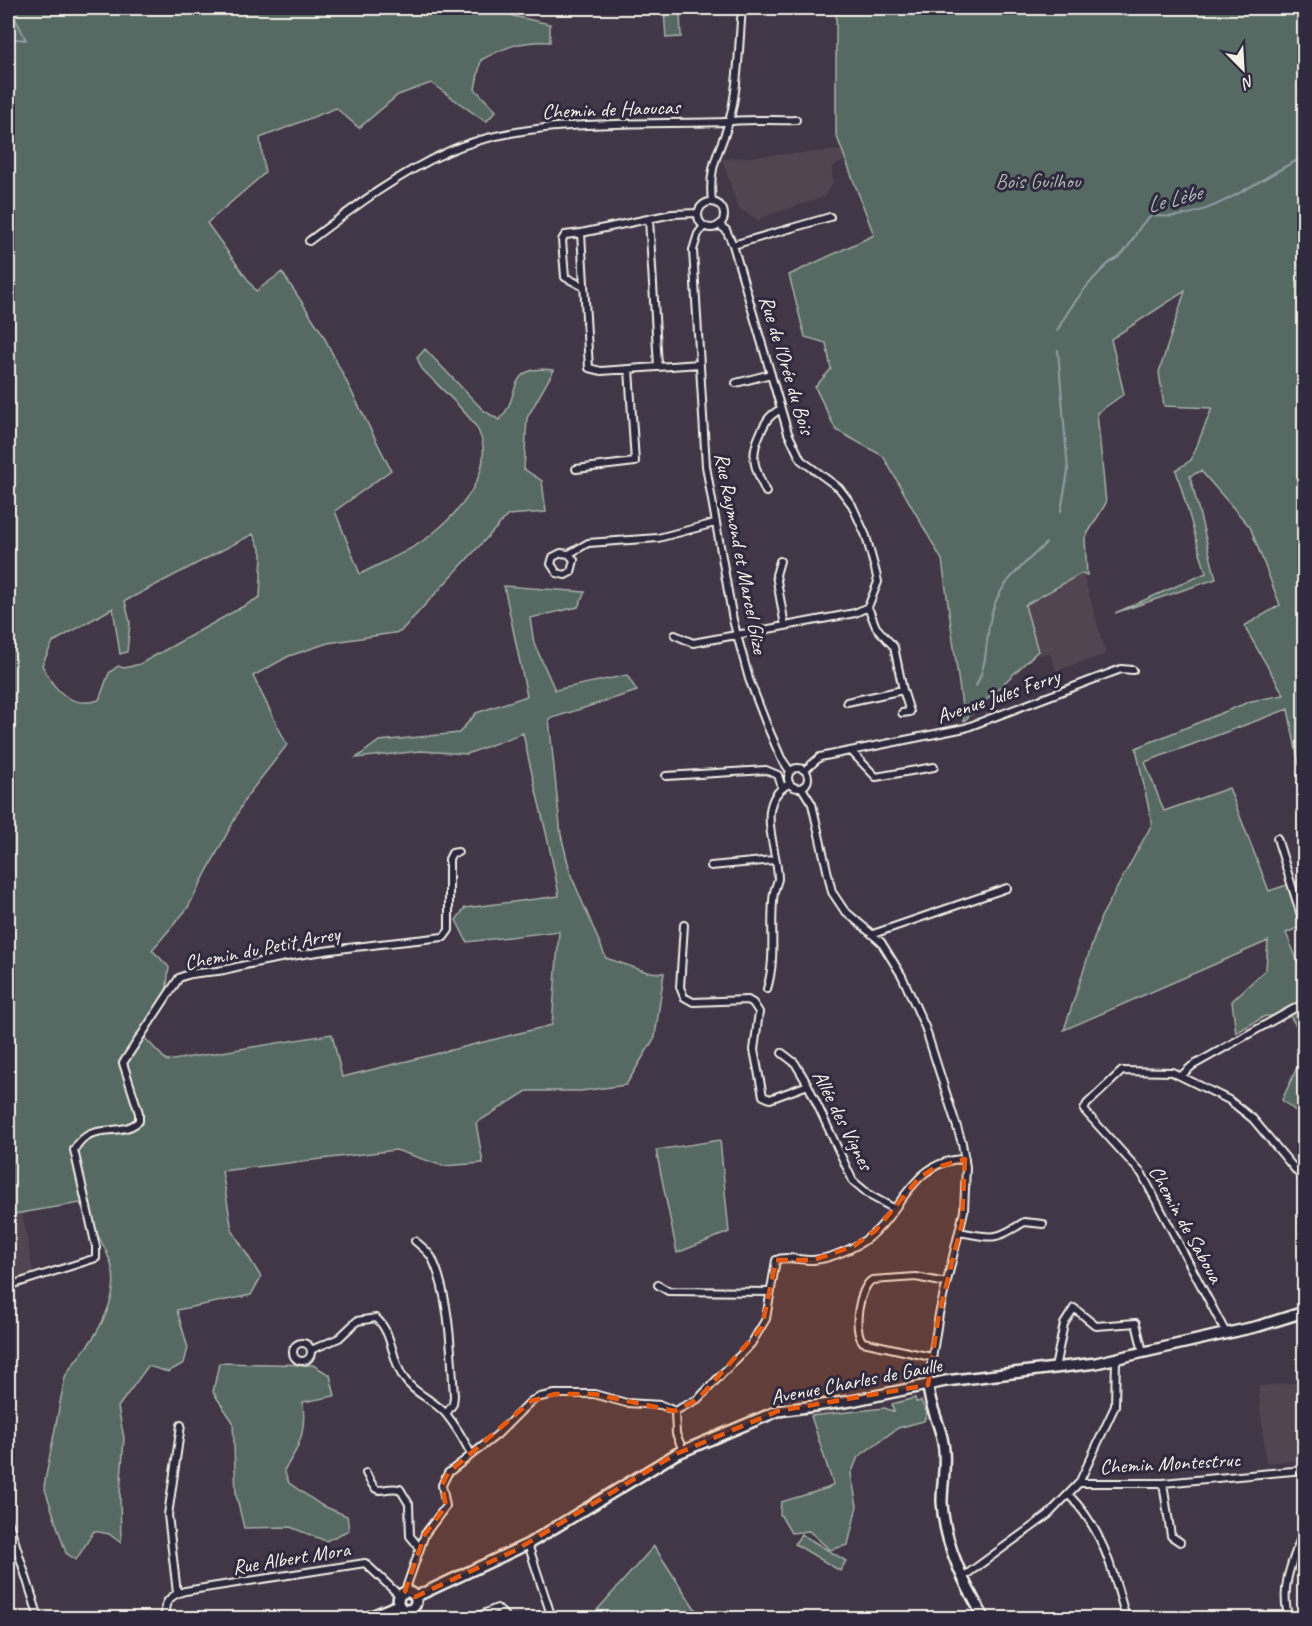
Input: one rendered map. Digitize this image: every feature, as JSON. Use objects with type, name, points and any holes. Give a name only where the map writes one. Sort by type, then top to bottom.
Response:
[{"type":"street","points":[[712,202],[713,160],[729,121],[742,8]]},
{"type":"street","name":"Chemin de Haoucas","points":[[309,242],[380,188],[448,151],[485,140],[541,127],[729,121],[735,118],[758,122],[796,120]]},
{"type":"street","points":[[698,213],[703,206],[712,202]]},
{"type":"street","points":[[698,213],[704,226],[713,228],[719,225],[724,218],[723,210],[712,202]]},
{"type":"street","points":[[584,286],[565,277],[562,240],[566,235],[685,212],[698,213]]},
{"type":"street","points":[[733,245],[830,217]]},
{"type":"street","points":[[649,219],[658,366]]},
{"type":"street","name":"Rue de l'Orée du Bois","points":[[719,225],[726,230],[733,245],[788,433],[801,460],[839,488],[852,505],[866,536],[878,582],[868,607]]},
{"type":"street","name":"Rue Raymond et Marcel Glize","points":[[704,226],[698,234],[693,250],[706,466],[736,634],[766,723],[781,758],[790,771]]},
{"type":"street","points":[[581,233],[589,368],[601,371],[699,364]]},
{"type":"street","points":[[576,469],[635,462],[629,369]]},
{"type":"street","points":[[736,383],[771,374]]},
{"type":"street","points":[[766,492],[757,473],[753,450],[768,416],[781,409]]},
{"type":"street","points":[[569,554],[588,543],[658,538],[715,523]]},
{"type":"street","points":[[780,561],[776,575],[785,626]]},
{"type":"street","points":[[675,635],[693,643],[855,613],[868,607],[876,627],[894,647],[910,712],[902,713]]},
{"type":"street","name":"Avenue Jules Ferry","points":[[805,770],[820,757],[965,728],[1121,669],[1133,670]]},
{"type":"street","points":[[847,702],[903,690]]},
{"type":"street","points":[[852,752],[876,777],[934,767]]},
{"type":"street","points":[[797,768],[805,770],[808,780],[802,788],[795,788],[789,784],[787,777],[790,771],[797,768]]},
{"type":"street","points":[[666,776],[766,770],[778,775],[782,788]]},
{"type":"street","points":[[767,989],[775,942],[774,892],[778,880],[769,818],[772,804],[782,788],[789,784]]},
{"type":"street","points":[[802,788],[814,810],[832,892],[844,910],[873,934],[888,951],[920,1013],[965,1159],[964,1211],[946,1283],[931,1357],[928,1385],[930,1401],[945,1454],[942,1498],[946,1533],[963,1577],[984,1618]]},
{"type":"street","points":[[1277,838],[1305,925]]},
{"type":"street","name":"Chemin du Petit Arrey","points":[[8,1286],[96,1258],[96,1247],[74,1150],[87,1135],[103,1130],[129,1127],[139,1121],[139,1113],[123,1063],[179,978],[277,957],[444,937],[449,930],[449,859],[452,853],[458,852]]},
{"type":"street","points":[[711,866],[774,860]]},
{"type":"street","points":[[873,934],[1007,888]]},
{"type":"street","points":[[684,925],[680,987],[684,997],[693,1002],[748,1000],[757,1007],[759,1012],[754,1050],[763,1096],[770,1099],[808,1085]]},
{"type":"street","points":[[1305,1003],[1192,1066],[1182,1075],[1244,1110],[1305,1180]]},
{"type":"street","name":"Allée des Vignes","points":[[782,1053],[795,1063],[808,1085],[853,1180],[871,1196],[892,1208]]},
{"type":"street","name":"Chemin de Saboua","points":[[1182,1075],[1172,1071],[1122,1071],[1099,1090],[1084,1110],[1142,1174],[1226,1333]]},
{"type":"street","points":[[675,1411],[698,1399],[751,1344],[766,1319],[777,1260],[813,1260],[855,1246],[875,1231],[905,1191],[934,1168],[965,1159]]},
{"type":"street","points":[[959,1232],[992,1238],[1005,1234],[1024,1222],[1043,1224]]},
{"type":"street","points":[[415,1241],[432,1258],[441,1290],[450,1342],[454,1396],[453,1404],[446,1414]]},
{"type":"street","points":[[931,1357],[863,1342],[858,1331],[863,1289],[872,1280],[916,1277],[946,1283]]},
{"type":"street","points":[[658,1285],[668,1291],[771,1292]]},
{"type":"street","points":[[1054,1368],[1064,1324],[1074,1308],[1096,1326],[1136,1323],[1143,1352]]},
{"type":"street","name":"Avenue Charles de Gaulle","points":[[415,1597],[528,1544],[682,1450],[778,1411],[851,1401],[928,1385],[1116,1358],[1305,1312]]},
{"type":"street","points":[[311,1350],[339,1338],[357,1321],[376,1318],[384,1325],[397,1367],[404,1379],[422,1397],[446,1414],[471,1454]]},
{"type":"street","points":[[1079,1483],[1115,1406],[1116,1358]]},
{"type":"street","points":[[412,1608],[404,1610],[401,1597],[425,1534],[446,1506],[442,1485],[448,1473],[497,1435],[531,1401],[555,1394],[594,1394],[626,1403],[661,1405],[675,1411]]},
{"type":"street","points":[[675,1411],[676,1434],[682,1450]]},
{"type":"street","points":[[166,1618],[165,1604],[177,1593],[168,1515],[181,1425]]},
{"type":"street","name":"Chemin Montestruc","points":[[963,1577],[1048,1515],[1070,1495],[1079,1483],[1162,1483],[1305,1470]]},
{"type":"street","points":[[366,1473],[373,1489],[378,1492],[400,1489],[409,1504],[410,1536],[420,1548]]},
{"type":"street","points":[[1162,1483],[1172,1536],[1180,1542]]},
{"type":"street","points":[[1070,1495],[1081,1508],[1108,1551],[1126,1618]]},
{"type":"street","points":[[8,1520],[39,1618]]},
{"type":"street","points":[[1289,1618],[1285,1591],[1295,1554],[1305,1530]]},
{"type":"street","points":[[528,1544],[552,1618]]},
{"type":"street","points":[[1295,1554],[1305,1554]]},
{"type":"street","name":"Rue Albert Mora","points":[[177,1593],[365,1563],[401,1597]]},
{"type":"street","points":[[367,1618],[401,1597],[415,1597],[412,1608],[416,1618]]},
{"type":"street","points":[[474,1618],[497,1608],[507,1618]]},
{"type":"highlighted area","points":[[965,1159],[962,1223],[939,1314],[928,1385],[778,1411],[676,1454],[516,1550],[415,1597],[405,1591],[425,1534],[446,1506],[442,1485],[448,1473],[531,1401],[555,1394],[594,1394],[675,1411],[698,1399],[762,1327],[776,1260],[813,1260],[854,1246],[875,1231],[919,1178],[934,1168]]},
{"type":"shaded area","points":[[842,150],[846,160],[832,167],[832,184],[824,197],[760,218],[760,221],[738,208],[722,159]]},
{"type":"shaded area","points":[[1083,573],[1106,654],[1056,671],[1050,654],[1039,655],[1024,605]]},
{"type":"shaded area","points":[[22,1212],[35,1281],[8,1290],[8,1215]]},
{"type":"shaded area","points":[[1304,1382],[1304,1460],[1266,1463],[1258,1386]]},
{"type":"green space","points":[[8,8],[505,8],[513,16],[550,24],[550,42],[514,45],[481,60],[475,89],[496,111],[486,122],[431,83],[398,95],[359,128],[336,108],[260,138],[265,173],[207,223],[256,291],[282,272],[322,333],[391,470],[335,511],[360,574],[406,551],[443,525],[464,501],[479,474],[483,459],[483,445],[478,430],[460,407],[422,369],[417,358],[425,349],[483,410],[499,420],[506,411],[521,377],[538,369],[554,370],[527,418],[524,469],[542,481],[546,512],[508,515],[400,632],[328,643],[289,656],[253,676],[287,745],[247,796],[187,909],[152,950],[169,967],[166,994],[140,1033],[167,1061],[332,1034],[342,1077],[552,1025],[559,931],[467,942],[456,920],[465,908],[559,896],[523,733],[467,754],[421,751],[356,758],[379,741],[459,733],[476,713],[527,696],[504,586],[585,592],[578,607],[530,618],[534,643],[555,690],[627,675],[637,691],[549,719],[561,835],[571,875],[606,958],[647,972],[664,973],[655,1037],[626,1085],[581,1091],[527,1091],[476,1123],[483,1163],[443,1166],[396,1150],[222,1171],[232,1230],[261,1277],[251,1295],[177,1310],[188,1348],[184,1363],[168,1372],[148,1366],[118,1407],[124,1438],[120,1494],[121,1543],[109,1534],[94,1531],[76,1560],[66,1553],[44,1486],[65,1377],[95,1335],[106,1314],[112,1297],[114,1281],[112,1267],[80,1203],[8,1215]],"holes":[[[253,534],[262,553],[260,597],[140,664],[124,668],[118,666],[109,673],[99,700],[80,702],[64,695],[52,682],[42,665],[53,642],[113,608],[120,654],[127,652],[130,623],[125,601]]]},
{"type":"green space","name":"Bois Guilhou","points":[[836,8],[1304,8],[1304,765],[1299,765],[1288,709],[1145,762],[1164,811],[1229,788],[1269,891],[1304,879],[1304,925],[1286,933],[1304,976],[1304,1038],[1290,1016],[1265,1016],[1236,1033],[1232,1001],[1266,969],[1268,941],[1064,1030],[1101,917],[1152,824],[1136,748],[1251,701],[1284,695],[1244,626],[1280,605],[1250,527],[1201,471],[1190,476],[1216,579],[1115,613],[1206,573],[1176,470],[1191,460],[1212,408],[1164,406],[1159,372],[1185,291],[1111,339],[1124,394],[1097,413],[1106,503],[1085,538],[1087,575],[1082,573],[1025,605],[1038,651],[964,721],[942,560],[883,456],[836,430],[815,387],[831,369],[826,343],[805,337],[789,275],[874,235],[836,134]]},
{"type":"green space","points":[[680,10],[681,37],[666,38],[664,11]]},
{"type":"green space","points":[[1304,1052],[1304,1118],[1282,1100]]},
{"type":"green space","points":[[720,1140],[729,1232],[677,1253],[656,1150]]},
{"type":"green space","points":[[219,1363],[313,1365],[330,1375],[335,1396],[303,1402],[304,1422],[301,1438],[284,1470],[289,1483],[321,1505],[347,1516],[349,1530],[326,1541],[290,1527],[244,1528],[236,1495],[233,1422],[213,1392]]},
{"type":"green space","points":[[915,1398],[916,1402],[921,1401],[927,1413],[924,1421],[898,1428],[858,1457],[851,1474],[857,1506],[848,1545],[830,1550],[809,1531],[791,1533],[780,1514],[781,1502],[828,1488],[833,1484],[811,1416],[885,1408],[894,1412],[892,1404]]},
{"type":"green space","points":[[801,1534],[846,1561],[840,1571],[795,1544]]},
{"type":"green space","points":[[654,1546],[701,1618],[590,1618]]},
{"type":"waterway","points":[[8,38],[26,40],[10,8]]},
{"type":"waterway","name":"Le Lèbe","points":[[1057,331],[1087,286],[1130,245],[1147,219],[1153,215],[1172,216],[1192,213],[1212,206],[1304,157]]},
{"type":"waterway","name":"Le Lèbe","points":[[1058,350],[1068,471],[1061,511]]},
{"type":"waterway","name":"Le Lèbe","points":[[976,686],[983,666],[990,619],[997,599],[1008,581],[1046,543]]}]
